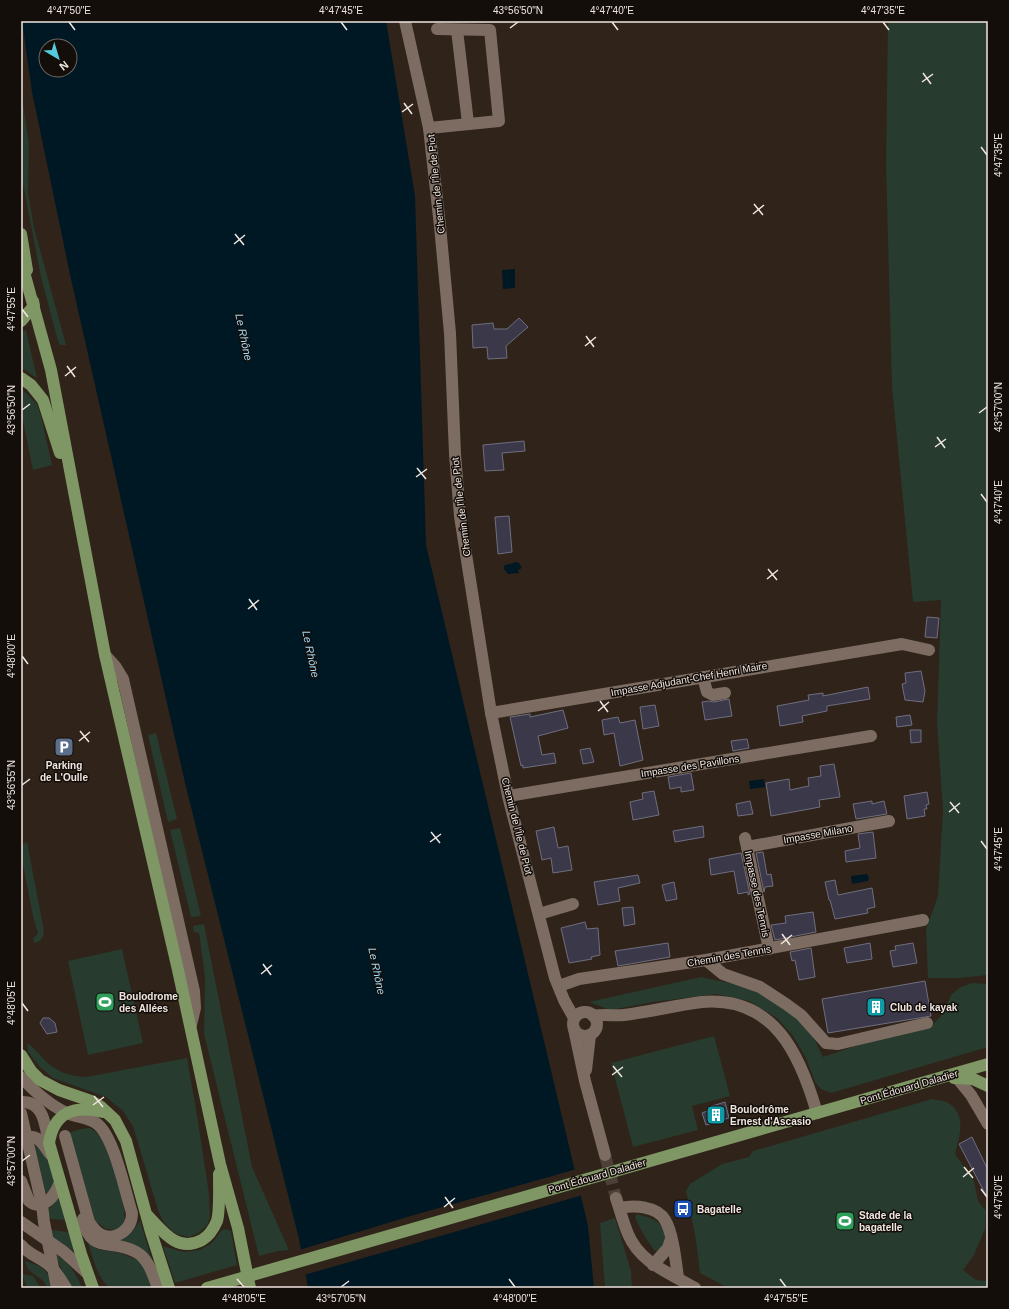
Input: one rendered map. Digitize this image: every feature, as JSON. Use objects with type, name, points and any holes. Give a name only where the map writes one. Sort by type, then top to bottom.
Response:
[{"type":"main road","points":[[21,234],[34,306],[21,322]]},
{"type":"main road","points":[[21,262],[51,370],[105,655],[191,1025],[220,1164],[238,1228],[250,1288]]},
{"type":"main road","points":[[21,378],[31,385],[43,400],[76,501]]},
{"type":"main road","points":[[21,1055],[31,1071],[40,1080],[59,1090],[91,1101],[115,1120],[126,1141],[151,1232],[169,1288]]},
{"type":"main road","name":"Pont Édouard Daladier","points":[[207,1288],[988,1064]]},
{"type":"main road","points":[[944,1077],[973,1079],[988,1086]]},
{"type":"main road","points":[[93,1288],[86,1272],[49,1143],[51,1132],[64,1115],[73,1110],[90,1109],[108,1113]]},
{"type":"main road","points":[[147,1215],[168,1237],[178,1242],[187,1245],[196,1243],[206,1238],[213,1230],[217,1220],[220,1164]]},
{"type":"street","name":"Chemin de l'Île de Piot","points":[[405,21],[429,128],[449,325],[455,454],[460,516],[491,713],[508,796],[555,978],[564,994],[590,1014]]},
{"type":"street","points":[[429,128],[499,121],[490,30],[437,29]]},
{"type":"street","points":[[457,30],[468,123]]},
{"type":"street","name":"Impasse Adjudant-Chef Henri Maire","points":[[491,713],[862,649],[902,644],[929,650]]},
{"type":"street","points":[[703,677],[708,692],[713,695],[725,693]]},
{"type":"street","name":"Impasse des Pavillons","points":[[508,796],[871,736]]},
{"type":"street","name":"Impasse Milano","points":[[746,842],[889,821]]},
{"type":"street","name":"Impasse des Tennis","points":[[746,842],[769,949]]},
{"type":"street","points":[[539,914],[573,904]]},
{"type":"street","name":"Chemin des Tennis","points":[[559,986],[579,979],[706,960],[923,920]]},
{"type":"street","points":[[706,960],[723,974],[760,987],[786,1004],[801,1015],[826,1043],[838,1044],[927,1023]]},
{"type":"street","name":"Chemin de l'Île de Piot","points":[[559,986],[574,1024],[585,1081],[604,1155]]},
{"type":"street","points":[[623,1015],[593,1032],[582,1036],[576,1032],[574,1024],[579,1014],[623,1015],[703,1002],[726,1002],[747,1009],[764,1018],[777,1029],[794,1051],[817,1112]]},
{"type":"street","points":[[585,1081],[593,1032],[597,1022],[590,1014]]},
{"type":"street","points":[[21,1077],[64,1115]]},
{"type":"street","points":[[957,1078],[971,1095],[988,1124]]},
{"type":"street","points":[[21,1102],[29,1102],[41,1111],[49,1143]]},
{"type":"street","points":[[62,1287],[54,1269],[42,1205],[23,1139],[22,1119],[43,1119],[64,1115],[95,1123],[105,1133],[112,1146],[132,1214],[130,1223],[126,1229],[116,1236],[109,1237],[97,1232],[89,1222],[65,1136]]},
{"type":"street","points":[[23,1139],[31,1136],[36,1138],[42,1142],[54,1159]]},
{"type":"street","points":[[21,1181],[29,1201],[32,1204],[42,1205],[58,1190],[60,1182]]},
{"type":"street","points":[[80,1194],[82,1217],[88,1235],[96,1242],[124,1247],[136,1252],[144,1259],[151,1270],[158,1288]]},
{"type":"street","points":[[678,1278],[669,1228],[665,1219],[657,1212],[618,1203],[628,1235],[638,1250],[653,1265],[695,1288]]},
{"type":"street","points":[[21,1222],[64,1252],[86,1272]]},
{"type":"street","points":[[653,1265],[668,1248],[671,1238]]},
{"type":"street","points":[[48,1241],[35,1241],[21,1247],[54,1269]]},
{"type":"green space","points":[[888,21],[988,21],[988,975],[959,978],[928,978],[926,929],[938,896],[943,810],[937,724],[941,600],[913,602],[892,387],[886,165]]},
{"type":"green space","points":[[21,91],[29,144],[28,193],[34,228],[66,345],[60,345],[58,341],[41,277],[21,173]]},
{"type":"green space","points":[[26,330],[37,378],[21,368],[21,332]]},
{"type":"green space","points":[[21,388],[37,404],[52,465],[33,470],[23,421],[21,421]]},
{"type":"green space","points":[[156,733],[177,819],[168,822],[148,735]]},
{"type":"green space","points":[[180,828],[201,916],[191,917],[170,830]]},
{"type":"green space","points":[[27,842],[44,931],[41,939],[34,943],[33,938],[38,934],[21,854],[21,846]]},
{"type":"green space","points":[[204,924],[252,1167],[289,1250],[259,1256],[204,1034],[205,977],[199,933],[194,932],[193,926]]},
{"type":"green space","name":"Boulodrome des Allées","points":[[122,949],[143,1043],[88,1055],[68,961]]},
{"type":"green space","points":[[701,977],[748,987],[794,1012],[811,1032],[823,1057],[873,1040],[932,1025],[940,1017],[952,994],[961,987],[972,983],[988,984],[988,1047],[831,1093],[821,1089],[815,1082],[806,1058],[793,1036],[777,1018],[749,1001],[716,994],[654,1002],[610,1010],[589,1002]]},
{"type":"green space","points":[[714,1036],[730,1096],[692,1106],[698,1130],[633,1147],[611,1063]]},
{"type":"green space","points":[[27,1043],[46,1061],[61,1072],[86,1077],[187,1058],[209,1194],[210,1217],[207,1225],[200,1232],[189,1237],[176,1234],[164,1223],[158,1210],[133,1126],[123,1111],[106,1097],[53,1078],[40,1067],[28,1052]]},
{"type":"green space","points":[[932,1099],[950,1104],[959,1115],[960,1134],[955,1154],[974,1181],[978,1201],[986,1211],[985,1229],[974,1255],[963,1270],[976,1280],[988,1281],[988,1288],[728,1288],[700,1273],[696,1240],[686,1191],[690,1184],[722,1164],[749,1157],[753,1151]]},
{"type":"green space","points":[[90,1128],[98,1134],[106,1146],[124,1207],[125,1216],[123,1224],[116,1230],[106,1229],[95,1221],[69,1133],[80,1129]]},
{"type":"green space","points":[[34,1144],[44,1154],[52,1169],[54,1177],[50,1190],[44,1194]]},
{"type":"green space","points":[[58,1195],[65,1220],[52,1219],[48,1217],[47,1210],[52,1206]]},
{"type":"green space","points":[[637,1214],[653,1219],[663,1229],[667,1241],[660,1250],[655,1251],[646,1239],[635,1217]]},
{"type":"green space","points":[[615,1218],[631,1271],[632,1288],[605,1288],[600,1223]]},
{"type":"green space","points":[[140,1220],[152,1261],[119,1241],[132,1232]]},
{"type":"green space","points":[[225,1229],[231,1231],[237,1265],[175,1283],[163,1246],[184,1252],[200,1250],[212,1243],[222,1230]]},
{"type":"green space","points":[[51,1230],[69,1232],[74,1251],[51,1237]]},
{"type":"green space","points":[[88,1243],[97,1249],[120,1253],[138,1260],[144,1266],[153,1288],[110,1288],[99,1273]]},
{"type":"green space","points":[[54,1252],[71,1268],[82,1288],[72,1288],[64,1275]]},
{"type":"green space","points":[[25,1261],[44,1270],[49,1277],[53,1288],[47,1288],[42,1280],[28,1269]]},
{"type":"green space","points":[[22,1274],[33,1276],[41,1288],[27,1288]]},
{"type":"water","name":"Le Rhône","points":[[22,21],[386,21],[415,196],[426,545],[588,1226],[594,1288],[308,1288],[299,1239],[186,787],[71,279],[32,92]]},
{"type":"water","points":[[515,269],[515,288],[503,289],[502,270]]},
{"type":"water","points":[[515,562],[519,563],[522,568],[518,570],[519,573],[508,574],[504,569],[504,566]]},
{"type":"water","points":[[764,779],[765,787],[750,789],[749,781]]},
{"type":"water","points":[[867,874],[869,878],[868,881],[852,884],[851,876]]},
{"type":"pier","points":[[577,1169],[583,1195],[304,1275],[299,1250],[414,1215]]},
{"type":"building","points":[[519,318],[528,327],[506,346],[507,358],[488,359],[487,347],[473,348],[472,325],[493,323],[494,329],[507,329]]},
{"type":"building","points":[[524,441],[525,451],[502,453],[504,470],[485,471],[483,445]]},
{"type":"building","points":[[509,516],[512,552],[498,554],[495,517]]},
{"type":"building","points":[[927,617],[939,618],[937,638],[925,637]]},
{"type":"building","points":[[921,671],[925,691],[923,702],[905,700],[902,684],[906,683],[905,673]]},
{"type":"building","points":[[868,687],[870,699],[827,706],[827,711],[802,716],[803,722],[780,726],[777,706],[809,700],[808,695],[823,693],[823,696]]},
{"type":"building","points":[[729,699],[732,716],[705,720],[702,702],[714,702]]},
{"type":"building","points":[[655,705],[659,726],[643,729],[640,707]]},
{"type":"building","points":[[563,710],[568,728],[538,736],[542,755],[554,753],[556,763],[523,768],[523,765],[521,766],[510,717],[530,714],[530,717]]},
{"type":"building","points":[[910,715],[912,725],[897,727],[896,717]]},
{"type":"building","points":[[618,717],[620,723],[635,720],[643,760],[620,766],[614,733],[604,735],[602,720]]},
{"type":"building","points":[[910,730],[921,730],[921,742],[911,743]]},
{"type":"building","points":[[747,739],[749,748],[733,751],[731,741]]},
{"type":"building","points":[[590,748],[594,762],[583,764],[580,750]]},
{"type":"building","points":[[834,764],[840,797],[819,800],[820,807],[771,816],[766,783],[789,779],[790,790],[809,786],[808,778],[821,776],[820,766]]},
{"type":"building","points":[[691,773],[694,790],[681,792],[681,787],[670,789],[668,777]]},
{"type":"building","points":[[654,791],[659,815],[633,820],[630,802],[643,799],[642,793]]},
{"type":"building","points":[[927,792],[929,804],[926,805],[927,809],[924,809],[925,816],[907,819],[904,796]]},
{"type":"building","points":[[750,801],[753,814],[738,816],[736,804]]},
{"type":"building","points":[[872,801],[872,804],[884,801],[887,814],[856,819],[853,804]]},
{"type":"building","points":[[703,826],[704,837],[675,842],[673,831]]},
{"type":"building","points":[[554,827],[558,848],[568,846],[572,870],[553,873],[551,858],[542,860],[536,831]]},
{"type":"building","points":[[873,832],[876,858],[846,862],[845,851],[860,848],[858,834]]},
{"type":"building","points":[[763,852],[767,875],[771,874],[773,886],[765,887],[764,892],[756,853]]},
{"type":"building","points":[[741,853],[750,894],[748,895],[748,892],[738,894],[734,871],[711,875],[709,859]]},
{"type":"building","points":[[638,875],[640,883],[618,888],[620,901],[598,905],[594,882]]},
{"type":"building","points":[[835,880],[838,895],[872,888],[875,907],[867,909],[868,913],[835,919],[825,882]]},
{"type":"building","points":[[674,882],[677,899],[666,901],[662,885]]},
{"type":"building","points":[[633,907],[635,924],[624,926],[622,908]]},
{"type":"building","points":[[813,912],[816,932],[775,940],[771,925],[786,923],[785,916]]},
{"type":"building","points":[[585,922],[587,929],[598,928],[600,955],[591,957],[592,959],[569,963],[561,928]]},
{"type":"building","points":[[668,943],[670,957],[618,966],[615,951]]},
{"type":"building","points":[[870,943],[872,959],[847,963],[844,948]]},
{"type":"building","points":[[913,943],[917,963],[893,967],[890,951],[896,950],[895,946]]},
{"type":"building","points":[[811,948],[815,977],[799,980],[795,960],[792,961],[790,952]]},
{"type":"building","name":"Club de kayak","points":[[925,981],[931,1016],[828,1033],[822,999]]},
{"type":"building","points":[[43,1018],[49,1018],[55,1023],[57,1032],[47,1034],[40,1023]]},
{"type":"building","name":"Boulodrôme Ernest d’Ascasio","points":[[725,1102],[729,1118],[706,1125],[702,1113],[710,1110],[709,1107]]},
{"type":"building","points":[[972,1137],[988,1170],[988,1199],[959,1144]]},
{"type":"tunnel","points":[[605,1155],[616,1198]]},
{"type":"place","name":"Parking de L'Oulle","points":[[64,747]]},
{"type":"place","name":"Boulodrome des Allées","points":[[105,1002]]},
{"type":"place","name":"Club de kayak","points":[[876,1007]]},
{"type":"place","name":"Boulodrôme Ernest d’Ascasio","points":[[716,1115]]},
{"type":"place","name":"Bagatelle","points":[[683,1209]]},
{"type":"place","name":"Stade de la bagatelle","points":[[845,1221]]}]
